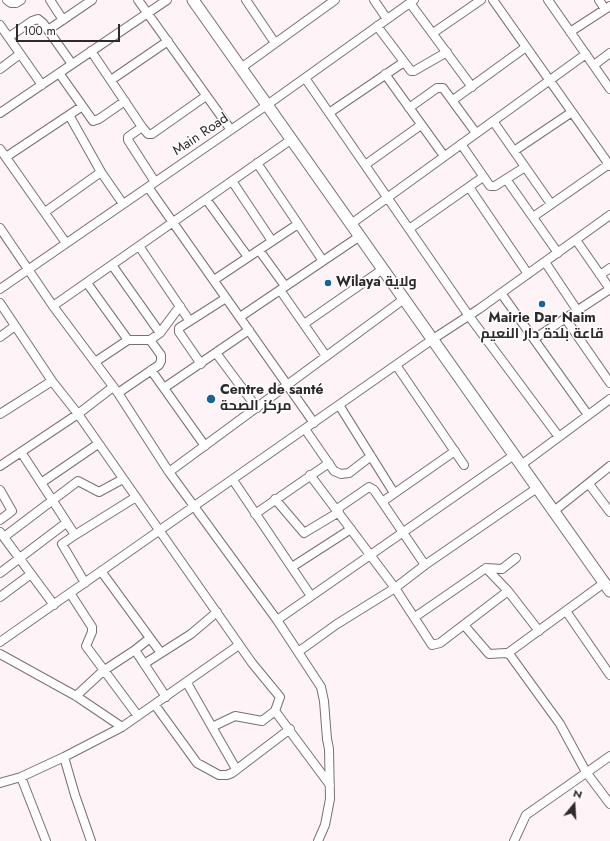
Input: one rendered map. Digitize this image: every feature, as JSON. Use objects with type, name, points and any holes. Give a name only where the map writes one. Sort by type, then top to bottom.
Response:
[{"type":"street","points":[[7,0],[11,3],[16,3],[21,0]]},
{"type":"street","points":[[50,0],[63,20]]},
{"type":"street","points":[[48,30],[92,0]]},
{"type":"street","points":[[138,0],[231,130]]},
{"type":"street","points":[[0,113],[167,0]]},
{"type":"street","points":[[193,0],[607,587],[566,611],[508,653],[489,654],[464,625]]},
{"type":"street","points":[[246,0],[275,43]]},
{"type":"street","points":[[241,68],[275,43],[324,3],[336,0]]},
{"type":"street","points":[[374,0],[387,19]]},
{"type":"street","points":[[433,33],[481,0]]},
{"type":"street","points":[[493,0],[610,165],[533,218]]},
{"type":"street","points":[[548,0],[610,89]]},
{"type":"street","points":[[570,32],[608,8],[599,0]]},
{"type":"street","points":[[412,1],[446,52],[472,87]]},
{"type":"street","name":"Main Road","points":[[0,289],[267,105],[412,1]]},
{"type":"street","points":[[8,38],[35,19],[43,23],[72,64]]},
{"type":"street","points":[[0,25],[42,85]]},
{"type":"street","points":[[377,26],[404,62],[414,71],[446,52]]},
{"type":"street","points":[[111,80],[168,41]]},
{"type":"street","points":[[453,100],[526,47]]},
{"type":"street","points":[[91,51],[148,134],[152,134],[206,96]]},
{"type":"street","points":[[594,65],[610,53]]},
{"type":"street","points":[[0,69],[20,54]]},
{"type":"street","points":[[351,224],[586,54]]},
{"type":"street","points":[[329,113],[404,62]]},
{"type":"street","points":[[59,73],[90,119],[97,121],[125,101]]},
{"type":"street","points":[[385,74],[444,156]]},
{"type":"street","points":[[304,78],[469,316],[559,437]]},
{"type":"street","points":[[409,108],[440,88],[453,100],[476,133]]},
{"type":"street","points":[[6,157],[81,107]]},
{"type":"street","points":[[514,150],[572,112]]},
{"type":"street","points":[[69,115],[101,172],[123,204]]},
{"type":"street","points":[[493,121],[552,204]]},
{"type":"street","points":[[365,165],[421,125]]},
{"type":"street","points":[[142,126],[128,137],[128,140],[173,222],[314,423]]},
{"type":"street","points":[[53,306],[292,140]]},
{"type":"street","points":[[461,144],[490,186],[493,187],[525,167]]},
{"type":"street","points":[[0,149],[66,243]]},
{"type":"street","points":[[257,163],[323,261]]},
{"type":"street","points":[[45,212],[101,172]]},
{"type":"street","points":[[409,229],[483,177]]},
{"type":"street","points":[[506,179],[558,253]]},
{"type":"street","points":[[232,181],[272,241]]},
{"type":"street","points":[[469,187],[528,274]]},
{"type":"street","points":[[206,199],[248,257]]},
{"type":"street","points":[[0,642],[432,339],[469,316],[610,215]]},
{"type":"street","points":[[214,280],[298,224]]},
{"type":"street","points":[[0,228],[3,238],[28,269],[53,306],[115,390],[169,472],[277,620],[321,687],[323,692],[326,739],[329,749],[330,799],[325,825],[318,841]]},
{"type":"street","points":[[240,317],[360,236]]},
{"type":"street","points":[[534,339],[610,289],[576,240]]},
{"type":"street","points":[[139,246],[189,320]]},
{"type":"street","points":[[259,250],[304,324],[326,356]]},
{"type":"street","points":[[545,262],[577,310]]},
{"type":"street","points":[[112,265],[160,333]]},
{"type":"street","points":[[600,274],[610,268]]},
{"type":"street","points":[[304,324],[383,269]]},
{"type":"street","points":[[88,283],[128,340]]},
{"type":"street","points":[[501,293],[588,415]]},
{"type":"street","points":[[201,364],[179,332],[180,326],[226,298]]},
{"type":"street","points":[[169,472],[404,299]]},
{"type":"street","points":[[0,303],[52,381],[78,414],[239,645],[280,698],[275,711],[262,721],[235,716],[212,727]]},
{"type":"street","points":[[94,362],[128,340],[150,340],[160,333],[180,306]]},
{"type":"street","points":[[565,318],[610,383]]},
{"type":"street","points":[[0,337],[15,326]]},
{"type":"street","points":[[164,388],[249,330]]},
{"type":"street","points":[[1,462],[21,452],[115,390],[159,365],[162,358],[150,340]]},
{"type":"street","points":[[216,353],[256,408]]},
{"type":"street","points":[[396,365],[464,465]]},
{"type":"street","points":[[151,370],[204,446]]},
{"type":"street","points":[[0,414],[52,381]]},
{"type":"street","points":[[521,465],[610,399]]},
{"type":"street","points":[[339,405],[394,493]]},
{"type":"street","points":[[305,429],[334,471],[341,474],[349,473],[371,456]]},
{"type":"street","points":[[41,483],[98,444]]},
{"type":"street","points":[[382,502],[455,450]]},
{"type":"street","points":[[21,452],[75,535]]},
{"type":"street","points":[[277,620],[369,554],[402,533],[514,455]]},
{"type":"street","points":[[255,514],[329,463]]},
{"type":"street","points":[[554,511],[610,466]]},
{"type":"street","points":[[310,475],[338,510],[395,588],[432,645],[440,643],[508,591]]},
{"type":"street","points":[[54,605],[2,534],[52,500],[78,480],[100,492],[123,478]]},
{"type":"street","points":[[233,480],[311,596]]},
{"type":"street","points":[[589,484],[610,512]]},
{"type":"street","points":[[276,499],[304,533],[369,487],[374,490],[424,565]]},
{"type":"street","points":[[298,652],[338,624],[395,588],[424,565],[537,488]]},
{"type":"street","points":[[0,490],[12,509],[11,513],[0,520]]},
{"type":"street","points":[[85,583],[62,544],[136,497]]},
{"type":"street","points":[[0,573],[66,523]]},
{"type":"street","points":[[292,567],[351,529]]},
{"type":"street","points":[[415,618],[486,568],[502,569],[516,558]]},
{"type":"street","points":[[486,568],[508,591],[539,631]]},
{"type":"street","points":[[101,571],[161,654]]},
{"type":"street","points":[[0,597],[32,574]]},
{"type":"street","points":[[70,593],[92,627],[92,632],[86,646],[103,671],[138,716]]},
{"type":"street","points":[[566,611],[610,675]]},
{"type":"street","points":[[144,664],[191,634],[217,612]]},
{"type":"street","points":[[76,696],[103,671],[135,650],[150,638]]},
{"type":"street","points":[[0,784],[64,757],[122,727],[187,683],[239,645]]},
{"type":"street","points":[[135,650],[166,697]]},
{"type":"street","points":[[508,653],[560,724],[586,772],[610,804]]},
{"type":"street","points":[[0,654],[76,696],[122,727]]},
{"type":"street","points":[[187,683],[236,769]]},
{"type":"street","points":[[155,705],[197,763],[219,775],[227,775],[290,729]]},
{"type":"street","points":[[275,711],[290,729],[330,785]]},
{"type":"street","points":[[514,841],[526,815],[610,756]]},
{"type":"street","points":[[64,757],[74,795],[91,841]]},
{"type":"street","points":[[21,776],[46,841]]},
{"type":"place","name":"Wilaya ولاية","points":[[328,283]]},
{"type":"place","name":"Mairie Dar Naim قاعة بلدة دار النعيم","points":[[542,304]]},
{"type":"place","name":"Centre de santé مركز الصحة","points":[[211,399]]}]
